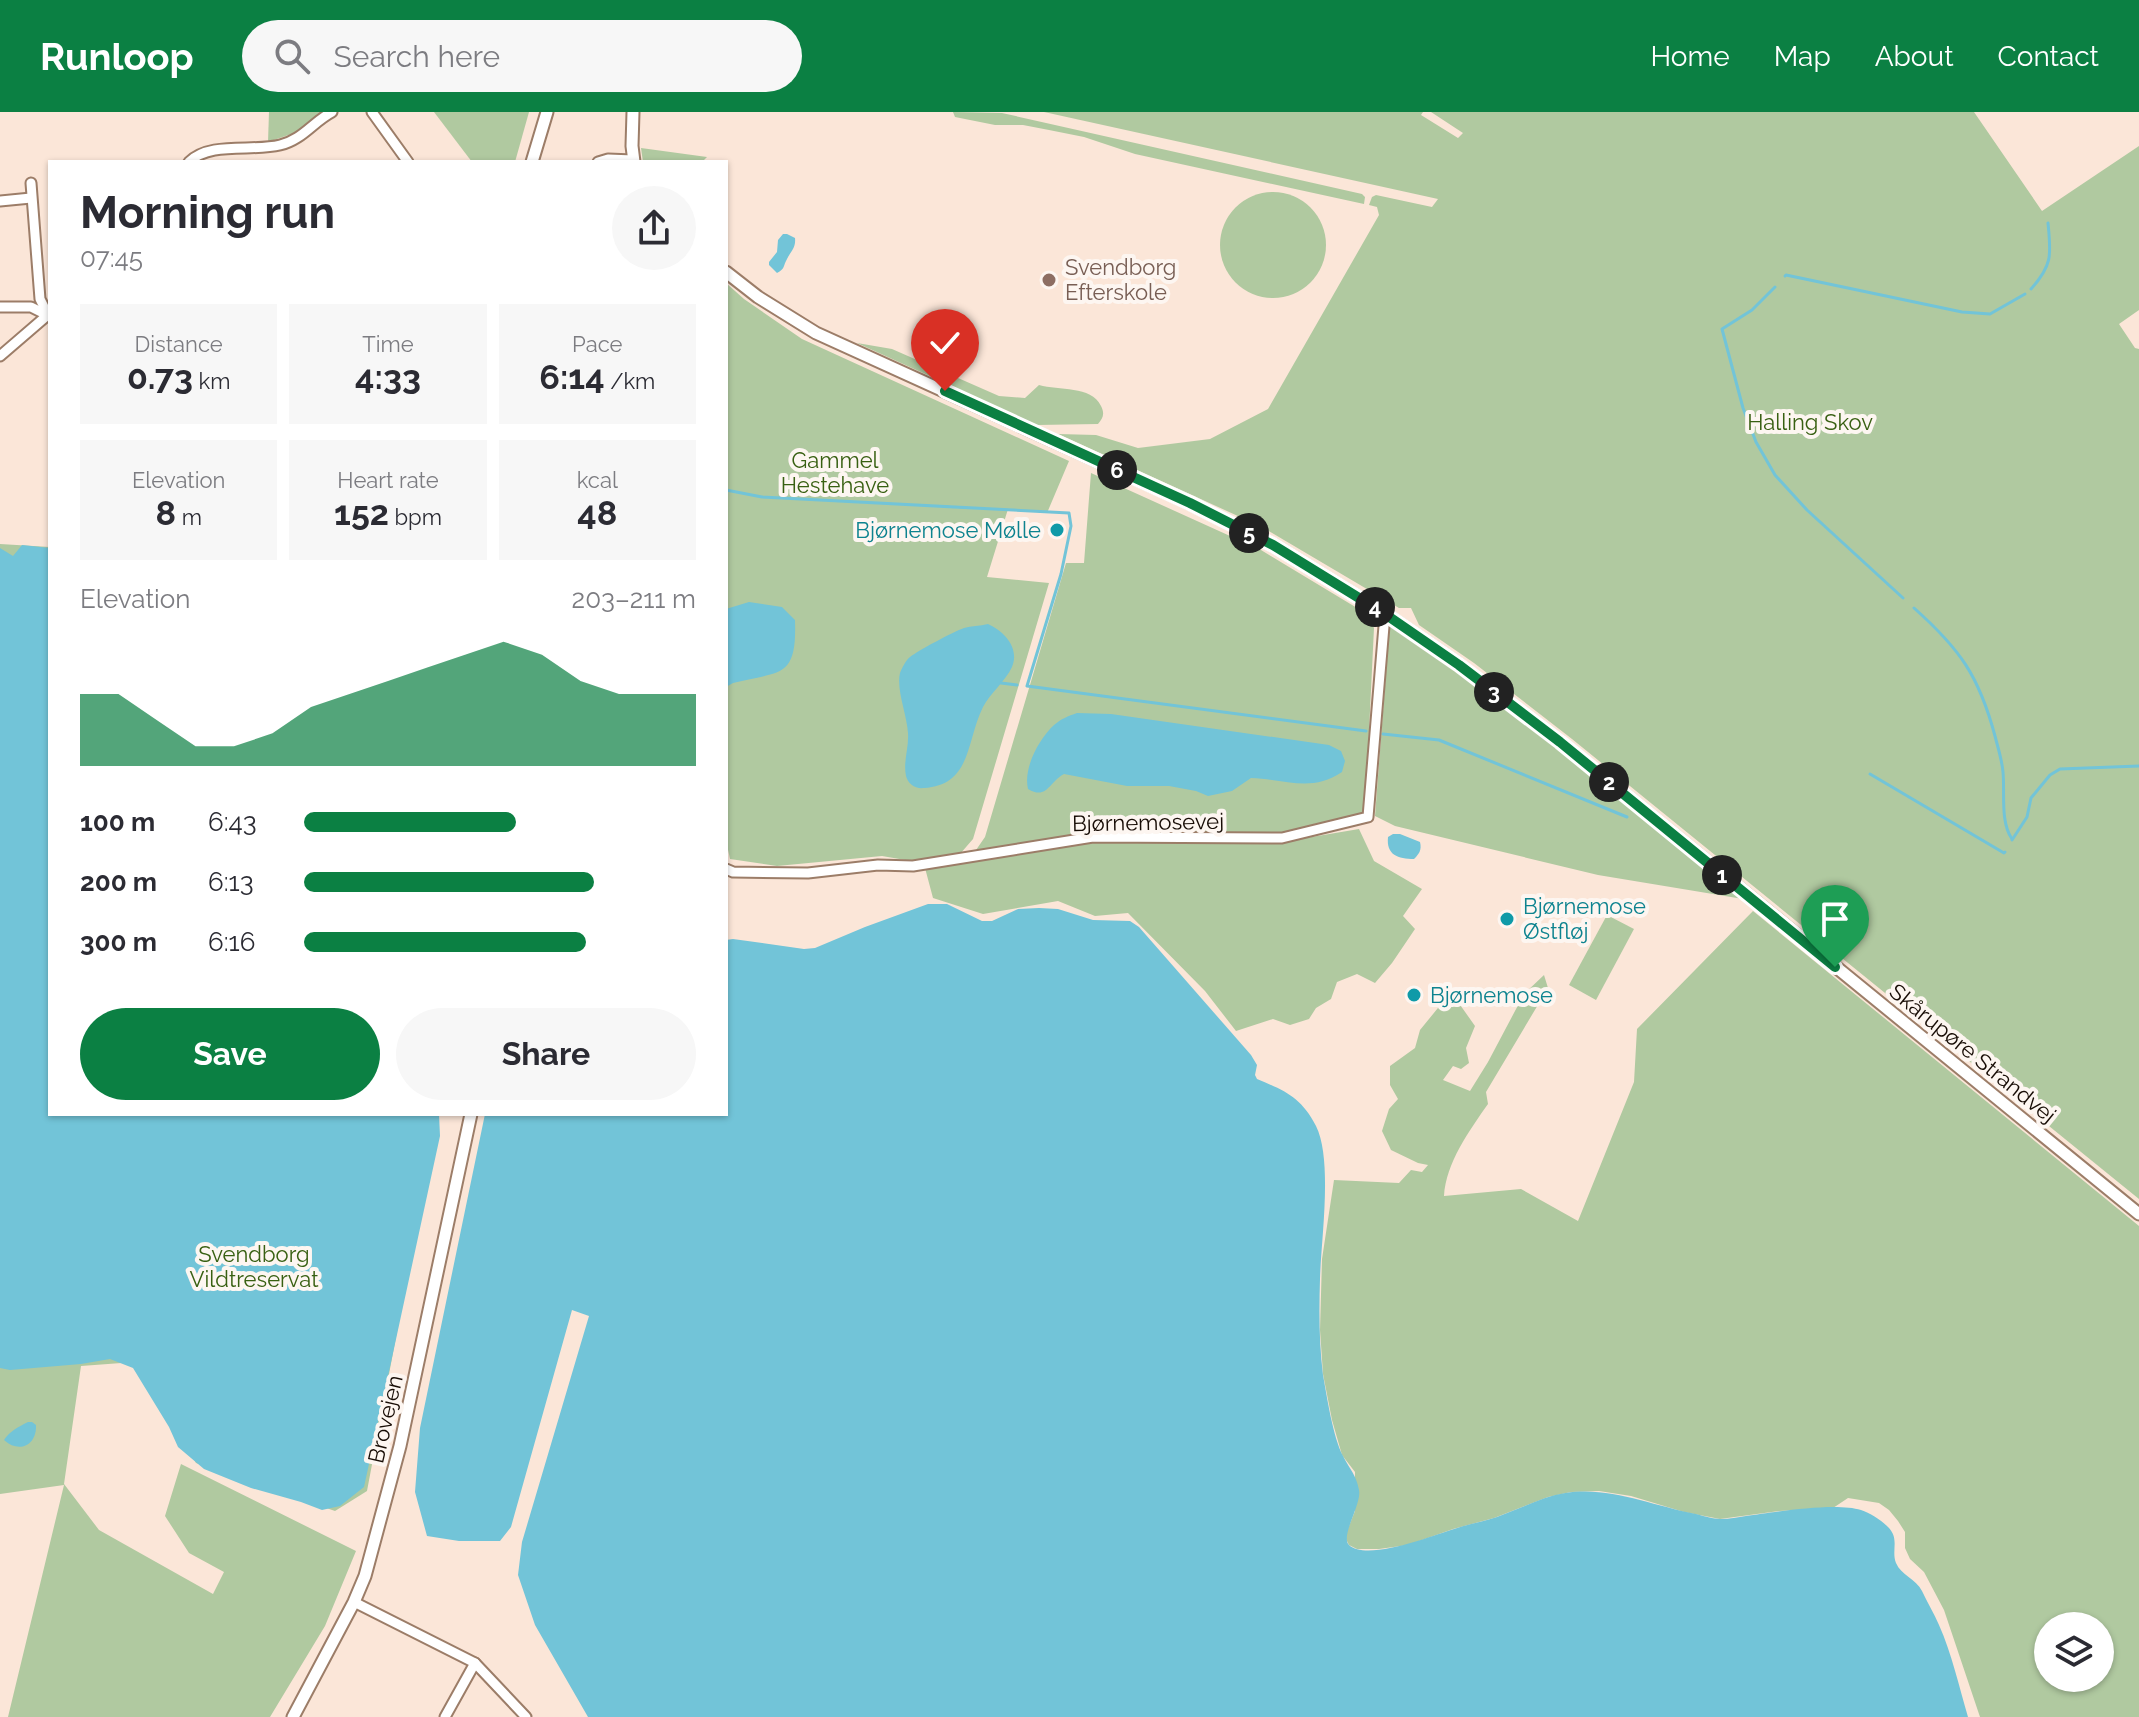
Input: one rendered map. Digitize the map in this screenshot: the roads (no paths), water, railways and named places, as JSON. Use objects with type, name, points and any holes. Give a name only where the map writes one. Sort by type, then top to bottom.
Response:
[{"type":"street","points":[[372,112],[407,160]]},
{"type":"street","points":[[533,160],[545,112]]},
{"type":"street","points":[[192,160],[203,152],[213,150],[284,145],[302,136],[326,113]]},
{"type":"street","points":[[633,113],[634,160]]},
{"type":"street","points":[[31,183],[40,299],[48,313]]},
{"type":"street","points":[[0,201],[31,198]]},
{"type":"street","name":"Skårupøre Strandvej","points":[[728,274],[758,297],[816,333],[1190,503],[1273,545],[1385,614],[1459,665],[1560,742],[2139,1214]]},
{"type":"street","points":[[0,307],[31,307],[48,315]]},
{"type":"street","points":[[0,356],[48,316]]},
{"type":"street","name":"Bjørnemosevej","points":[[728,870],[808,873],[878,865],[913,866],[1093,837],[1282,838],[1368,817],[1385,614]]},
{"type":"street","name":"Brovejen","points":[[293,1717],[365,1576],[400,1446],[471,1116]]},
{"type":"street","points":[[354,1602],[475,1663],[526,1717]]},
{"type":"street","points":[[445,1717],[475,1663]]},
{"type":"water","points":[[783,234],[795,238],[795,244],[783,269],[777,273],[769,262],[777,252],[778,240]]},
{"type":"water","name":"Svendborg Vildtreservat","points":[[22,545],[48,548],[48,1116],[439,1116],[440,1136],[364,1487],[340,1506],[322,1510],[251,1488],[204,1469],[178,1447],[133,1368],[110,1359],[10,1370],[0,1368],[0,548],[13,556]]},
{"type":"water","points":[[749,602],[782,607],[795,620],[795,639],[789,663],[774,673],[728,686],[728,608]]},
{"type":"water","points":[[988,624],[1009,641],[1014,653],[1012,667],[983,707],[959,770],[940,785],[915,787],[908,781],[905,770],[908,733],[899,687],[901,671],[910,657],[936,641],[964,628]]},
{"type":"water","points":[[1077,713],[1111,714],[1329,745],[1341,751],[1345,761],[1342,772],[1320,782],[1251,778],[1232,791],[1208,796],[1169,786],[1127,786],[1064,774],[1044,791],[1039,793],[1028,789],[1030,763],[1043,738],[1057,723]]},
{"type":"water","points":[[1393,834],[1420,842],[1420,852],[1414,859],[1398,857],[1391,852],[1388,837]]},
{"type":"water","points":[[928,904],[947,904],[982,921],[992,921],[1018,909],[1039,908],[1058,909],[1093,920],[1130,921],[1139,927],[1251,1055],[1257,1065],[1257,1079],[1291,1096],[1304,1108],[1316,1126],[1324,1159],[1325,1201],[1319,1303],[1323,1375],[1336,1438],[1359,1490],[1347,1535],[1349,1545],[1370,1551],[1401,1546],[1565,1493],[1621,1496],[1718,1519],[1821,1507],[1861,1510],[1879,1519],[1892,1531],[1896,1563],[1919,1587],[1944,1636],[1968,1717],[588,1717],[535,1625],[518,1575],[522,1542],[589,1316],[572,1310],[511,1527],[500,1541],[459,1541],[427,1536],[415,1492],[420,1428],[485,1116],[728,1116],[728,940],[815,948]]},
{"type":"water","points":[[28,1422],[36,1425],[36,1432],[26,1445],[15,1446],[4,1440],[12,1432]]},
{"type":"waterway","points":[[2031,289],[2049,259],[2048,223]]},
{"type":"waterway","points":[[1785,276],[1962,312],[1990,314],[2025,294]]},
{"type":"waterway","points":[[1775,287],[1752,310],[1722,329],[1743,408],[1756,442],[1775,475],[1807,510],[1903,598]]},
{"type":"waterway","points":[[728,490],[762,497],[1069,513],[1071,526],[1061,574],[1027,686],[1366,731]]},
{"type":"waterway","points":[[1914,608],[1956,651],[1982,696],[2001,758],[2004,816],[2012,839]]},
{"type":"waterway","points":[[1001,683],[1017,685]]},
{"type":"waterway","points":[[1383,734],[1439,740],[1627,817]]},
{"type":"waterway","points":[[2012,840],[2027,817],[2031,798],[2050,775],[2060,769],[2139,766]]},
{"type":"waterway","points":[[1870,774],[2005,852]]},
{"type":"place","name":"Svendborg Efterskole","points":[[1049,280]]},
{"type":"place","name":"Bjørnemose Mølle","points":[[1057,530]]},
{"type":"place","name":"Bjørnemose Østfløj","points":[[1507,919]]},
{"type":"place","name":"Bjørnemose","points":[[1414,995]]},
{"type":"park label","name":"Halling Skov","points":[[1810,422]]},
{"type":"park label","name":"Gammel Hestehave","points":[[835,472]]}]
